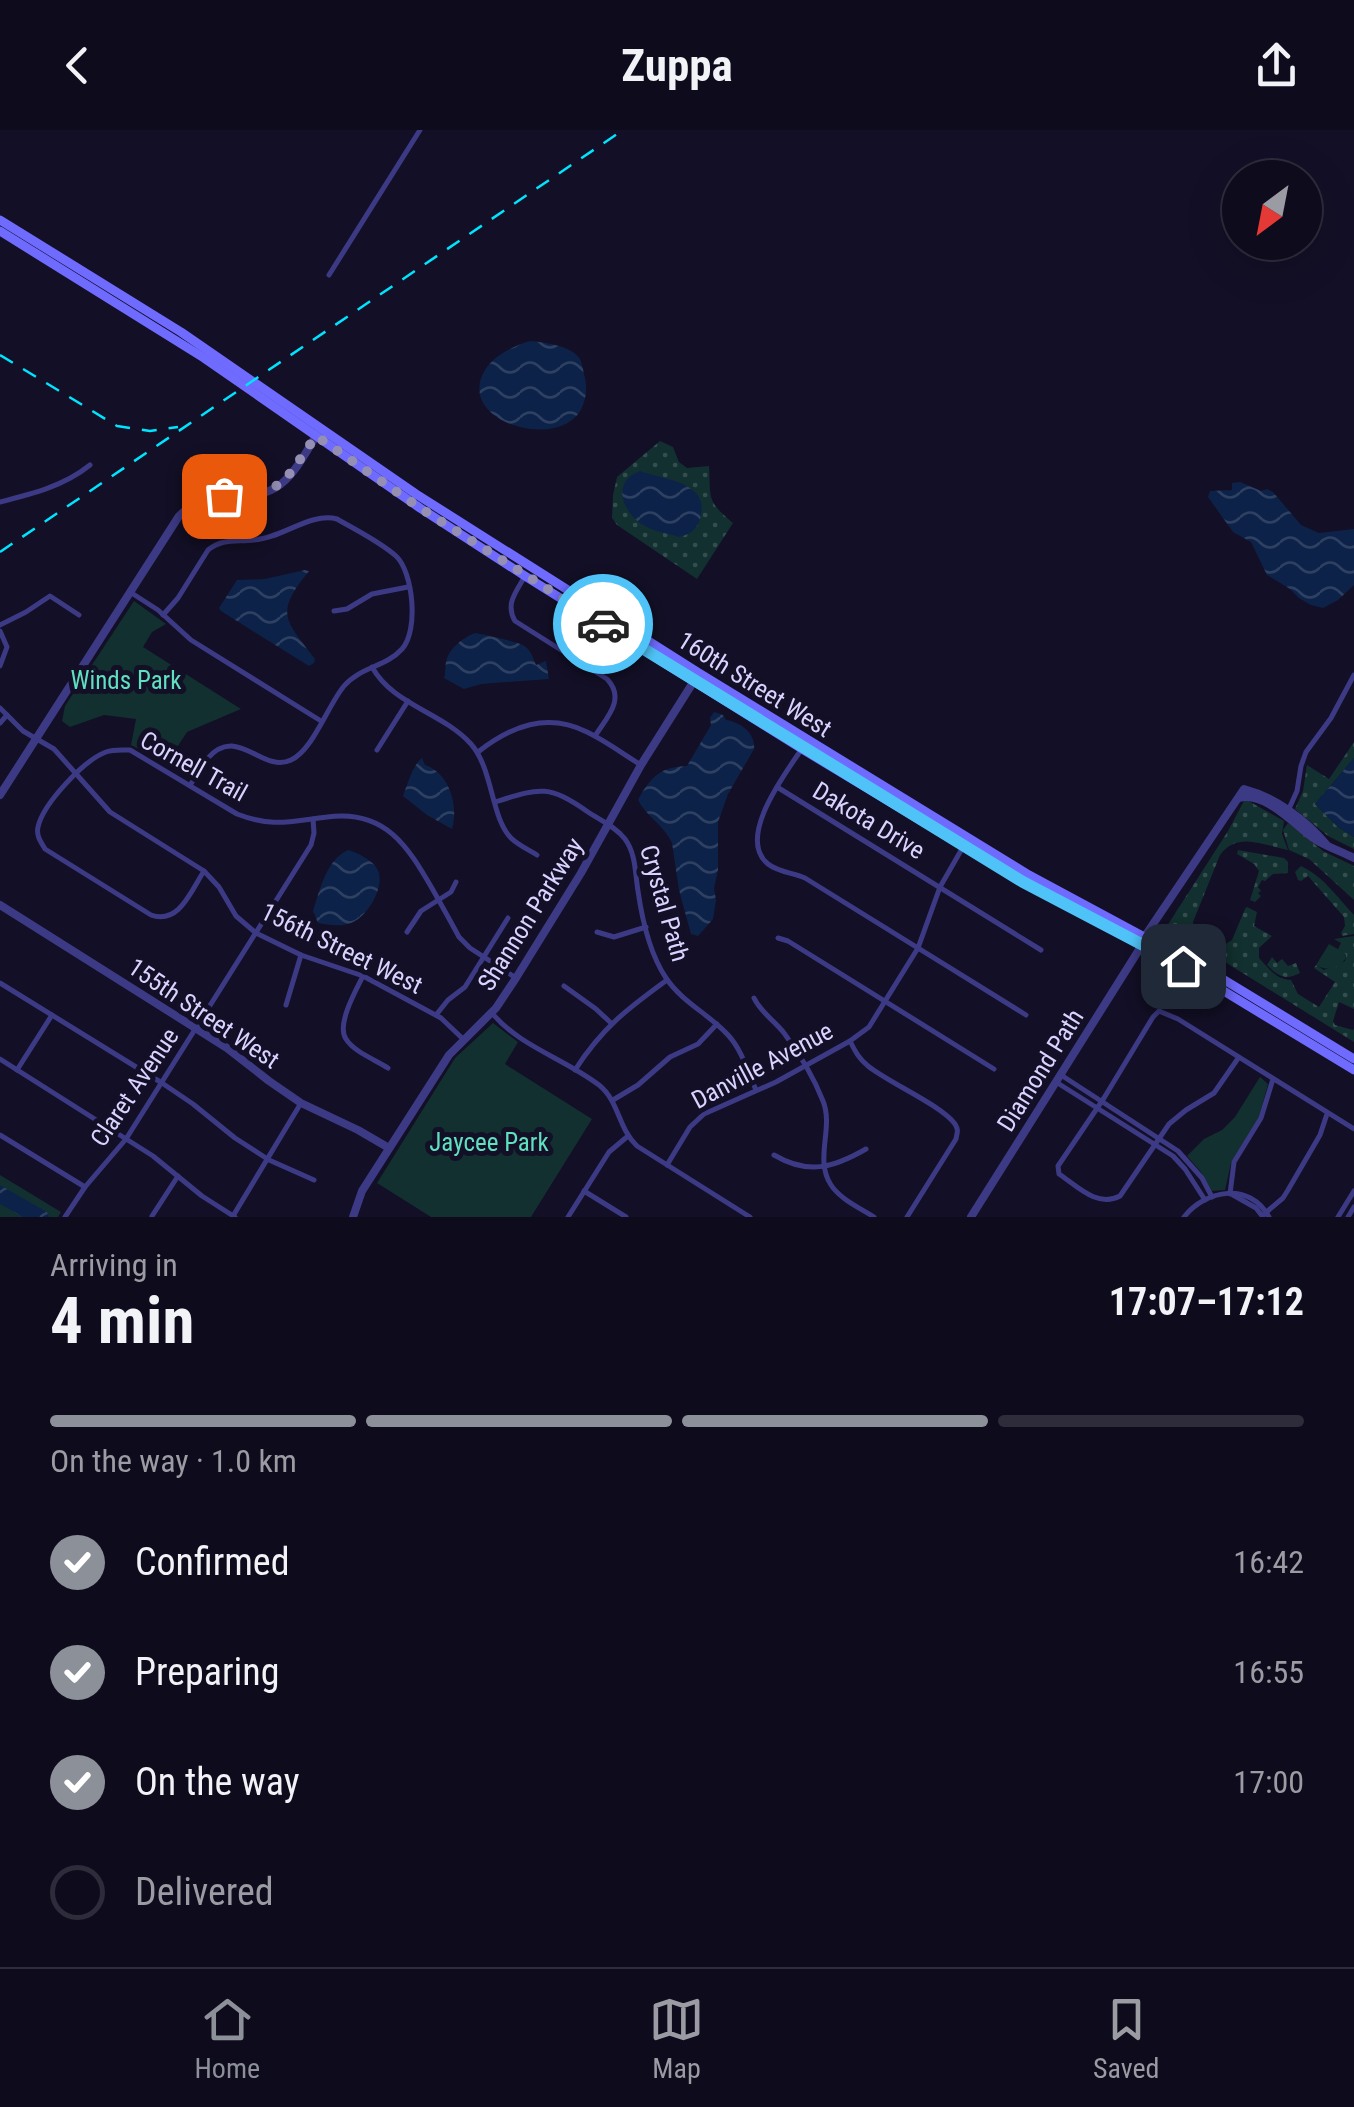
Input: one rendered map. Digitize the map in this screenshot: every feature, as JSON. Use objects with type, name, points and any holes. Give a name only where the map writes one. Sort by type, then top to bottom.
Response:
[{"type":"main road","name":"160th Street West","points":[[0,220],[198,342],[420,508],[526,576],[1144,940],[1354,1070]]},
{"type":"main road","name":"160th Street West","points":[[0,231],[171,336],[802,749],[1072,908],[1210,971],[1354,1060]]},
{"type":"main road","points":[[963,846],[968,843],[1029,875]]},
{"type":"street","points":[[329,275],[420,130]]},
{"type":"street","points":[[0,795],[33,736],[172,526],[188,508],[210,498],[254,495],[274,488],[291,474],[318,432]]},
{"type":"street","points":[[0,502],[63,482],[90,464]]},
{"type":"street","points":[[163,615],[216,544],[269,538],[323,516],[337,519],[396,556],[403,565],[414,620],[410,638],[396,655],[348,682],[295,758],[280,763],[243,747],[224,748],[208,758],[190,785]]},
{"type":"street","points":[[526,576],[511,601],[516,622],[607,679],[615,688],[615,703],[595,736]]},
{"type":"street","points":[[334,611],[347,610],[378,592],[408,587]]},
{"type":"street","points":[[130,592],[191,640],[321,721]]},
{"type":"street","points":[[0,666],[6,641],[0,628],[50,596],[80,614]]},
{"type":"street","points":[[372,667],[382,683],[462,736],[477,752],[508,835],[537,855]]},
{"type":"street","points":[[1354,675],[1331,718],[1306,752],[1297,791],[1287,813],[1315,839],[1354,858]]},
{"type":"street","name":"Shannon Parkway","points":[[353,1217],[362,1191],[449,1056],[492,1013],[516,978],[696,677]]},
{"type":"street","points":[[377,750],[408,701]]},
{"type":"street","name":"156th Street West","points":[[0,708],[16,726],[54,749],[110,812],[204,871],[236,916],[256,933],[301,955],[364,976],[436,1016],[463,1039]]},
{"type":"street","points":[[0,723],[7,715]]},
{"type":"street","points":[[477,752],[502,734],[532,724],[564,724],[595,736],[642,764]]},
{"type":"street","points":[[802,749],[763,816],[758,842],[761,855],[770,865],[806,878],[1026,1015]]},
{"type":"street","name":"Cornell Trail","points":[[204,871],[178,912],[159,918],[45,849],[38,838],[38,824],[62,785],[111,750],[130,750],[255,822],[280,824],[334,816],[370,821],[388,830],[411,852],[459,938],[516,978]]},
{"type":"street","name":"Dakota Drive","points":[[777,787],[1041,950]]},
{"type":"street","name":"Crystal Path","points":[[495,802],[531,791],[553,792],[621,834],[631,850],[656,961],[684,998],[734,1042],[756,1090]]},
{"type":"street","name":"Diamond Path","points":[[970,1217],[1236,802],[1247,796],[1287,813]]},
{"type":"street","name":"Claret Avenue","points":[[65,1217],[126,1139],[311,845],[313,819]]},
{"type":"street","name":"Danville Avenue","points":[[667,1165],[690,1127],[704,1114],[805,1066],[870,1027],[918,948],[940,887],[963,846]]},
{"type":"street","points":[[407,932],[421,910],[451,892],[456,882]]},
{"type":"street","name":"155th Street West","points":[[0,906],[196,1028],[301,1102],[389,1148]]},
{"type":"street","points":[[436,1016],[464,987],[508,918]]},
{"type":"street","points":[[597,932],[614,937],[646,928]]},
{"type":"street","points":[[778,938],[994,1070]]},
{"type":"street","points":[[286,1005],[301,955]]},
{"type":"street","points":[[364,976],[352,998],[343,1035],[349,1044],[388,1068]]},
{"type":"street","points":[[575,1070],[611,1023],[667,980]]},
{"type":"street","points":[[0,983],[193,1104],[269,1160],[314,1180]]},
{"type":"street","points":[[564,986],[611,1023]]},
{"type":"street","points":[[754,998],[759,1009],[789,1040],[822,1098],[827,1112],[824,1167],[828,1182],[838,1194],[874,1217]]},
{"type":"street","points":[[1239,1057],[1214,1093],[1169,1124],[1120,1196],[1101,1202],[1058,1174],[1058,1166],[1152,1016],[1160,1012],[1168,1013],[1273,1078],[1354,1129]]},
{"type":"street","points":[[492,1013],[510,1030],[600,1086],[613,1100],[636,1146],[750,1217]]},
{"type":"street","points":[[17,1070],[52,1015]]},
{"type":"street","points":[[613,1100],[638,1086],[670,1057],[698,1044],[717,1024]]},
{"type":"street","points":[[850,1041],[857,1056],[869,1067],[956,1126],[956,1139],[908,1217]]},
{"type":"street","points":[[0,1060],[126,1139],[234,1216],[301,1102]]},
{"type":"street","points":[[1058,1078],[1156,1141],[1208,1199]]},
{"type":"street","points":[[1230,1194],[1234,1162],[1261,1118],[1273,1078]]},
{"type":"street","points":[[1184,1217],[1194,1205],[1230,1194],[1266,1215],[1288,1190],[1320,1135],[1327,1112]]},
{"type":"street","points":[[0,1134],[85,1188]]},
{"type":"street","points":[[568,1217],[609,1152],[628,1136]]},
{"type":"street","points":[[774,1155],[797,1166],[824,1167],[846,1161],[866,1149]]},
{"type":"street","points":[[152,1216],[178,1176]]},
{"type":"street","points":[[584,1191],[626,1217]]},
{"type":"street","points":[[1338,1217],[1353,1193]]},
{"type":"street","points":[[1348,1217],[1354,1206]]},
{"type":"green space","points":[[660,441],[673,447],[679,462],[687,468],[709,466],[712,499],[733,523],[697,579],[612,518],[617,477]]},
{"type":"green space","name":"Winds Park","points":[[134,601],[166,624],[152,632],[143,647],[241,709],[187,732],[166,764],[131,745],[136,719],[104,715],[70,727],[62,721],[65,706]]},
{"type":"green space","points":[[1354,742],[1354,758],[1315,804],[1354,837],[1354,849],[1328,836],[1295,809],[1307,765],[1329,779]]},
{"type":"green space","points":[[1245,799],[1284,821],[1282,834],[1288,850],[1251,842],[1234,843],[1227,848],[1220,855],[1193,922],[1196,933],[1208,942],[1224,945],[1232,940],[1247,907],[1257,912],[1254,926],[1272,936],[1259,948],[1259,958],[1277,976],[1291,980],[1298,994],[1319,1007],[1335,982],[1314,968],[1316,965],[1324,970],[1345,961],[1346,955],[1338,949],[1341,943],[1334,939],[1354,936],[1354,1009],[1339,1002],[1333,1021],[1335,1025],[1354,1028],[1354,1042],[1167,926]]},
{"type":"green space","points":[[1288,823],[1323,851],[1354,866],[1354,900],[1309,859],[1289,850],[1283,830]]},
{"type":"green space","points":[[1238,850],[1284,858],[1288,873],[1262,880],[1258,887],[1261,896],[1255,902],[1250,900],[1259,871],[1237,854]]},
{"type":"green space","points":[[1301,866],[1323,882],[1354,915],[1354,934],[1342,936],[1344,917],[1308,876],[1298,880],[1295,872]]},
{"type":"green space","points":[[1329,944],[1345,953],[1346,958],[1328,969],[1316,965]]},
{"type":"green space","points":[[1272,957],[1277,963],[1282,959],[1288,966],[1296,963],[1300,973],[1290,977],[1278,974],[1267,965]]},
{"type":"green space","name":"Jaycee Park","points":[[493,1023],[518,1042],[505,1064],[592,1119],[531,1217],[431,1217],[377,1183],[455,1058]]},
{"type":"green space","points":[[1260,1077],[1268,1084],[1259,1117],[1231,1163],[1225,1190],[1212,1191],[1187,1156],[1235,1117]]},
{"type":"green space","points":[[0,1175],[61,1212],[58,1217],[0,1217]]},
{"type":"water","points":[[530,341],[564,348],[580,359],[586,386],[583,405],[572,420],[556,428],[515,426],[497,417],[484,405],[479,389],[485,370],[494,360]]},
{"type":"water","points":[[640,471],[682,484],[698,495],[701,515],[694,529],[679,537],[649,528],[633,517],[624,503],[623,488],[631,475]]},
{"type":"water","points":[[1232,483],[1273,492],[1301,525],[1319,533],[1354,529],[1354,585],[1323,608],[1299,598],[1267,575],[1251,542],[1233,532],[1208,497],[1210,491],[1232,490]]},
{"type":"water","points":[[309,571],[291,597],[288,616],[315,659],[309,666],[219,608],[237,580],[265,579]]},
{"type":"water","points":[[475,633],[526,647],[536,665],[546,661],[549,679],[464,689],[444,678],[450,652]]},
{"type":"water","points":[[714,712],[746,730],[753,738],[754,749],[728,794],[718,822],[713,919],[698,936],[691,934],[672,843],[638,800],[658,774],[687,766],[711,725]]},
{"type":"water","points":[[422,758],[450,791],[452,829],[403,796]]},
{"type":"water","points":[[1354,758],[1354,837],[1315,804]]},
{"type":"water","points":[[348,850],[376,867],[378,890],[357,920],[339,925],[318,923],[313,911],[325,876],[334,861]]},
{"type":"water","points":[[0,1185],[47,1212],[49,1217],[23,1217],[0,1204]]},
{"type":"railway","points":[[0,552],[623,130]]},
{"type":"railway","points":[[0,355],[117,426],[150,431],[178,427]]},
{"type":"way so far","points":[[224,496],[268,492],[291,474],[316,436],[420,508],[603,624]]},
{"type":"route","points":[[603,624],[1023,882],[1183,966]]}]
